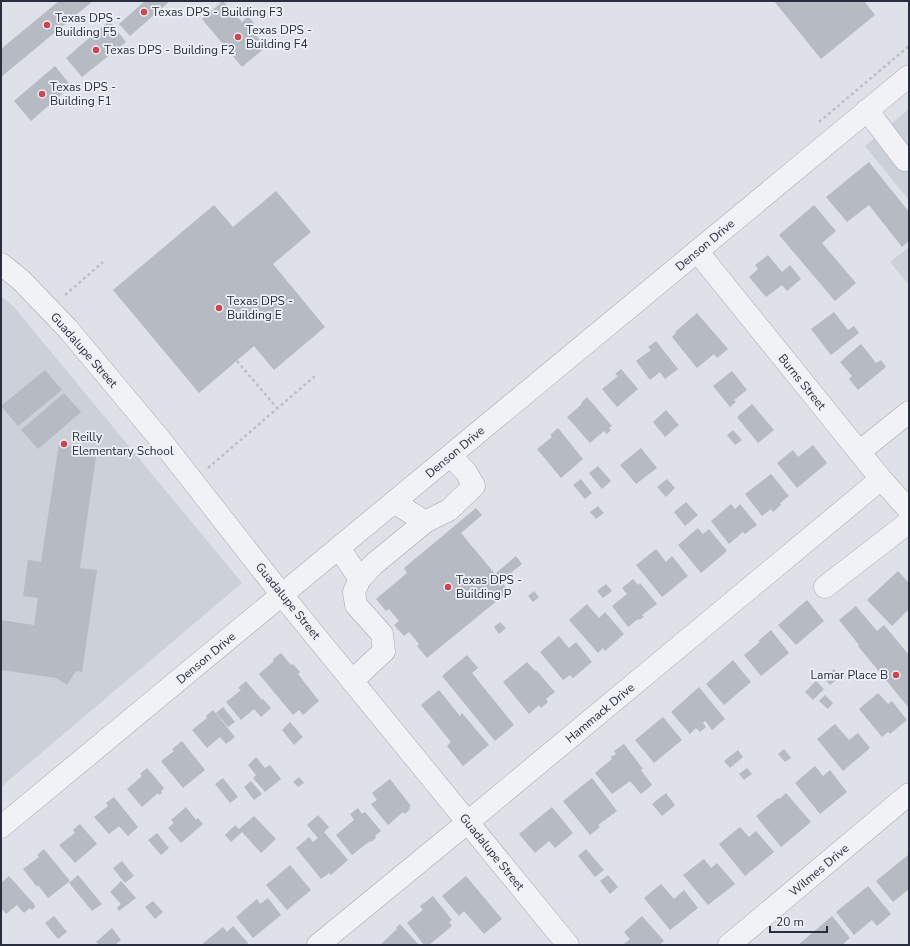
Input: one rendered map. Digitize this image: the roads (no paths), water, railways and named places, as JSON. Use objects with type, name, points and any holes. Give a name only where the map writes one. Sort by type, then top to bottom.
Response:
[{"type":"street","name":"Denson Drive","points":[[1,827],[909,76]]},
{"type":"street","points":[[867,110],[908,163]]},
{"type":"street","name":"Burns Street","points":[[697,251],[881,479],[909,510]]},
{"type":"street","name":"Guadalupe Street","points":[[1,264],[22,280],[68,328],[159,438],[282,596],[568,945]]},
{"type":"street","points":[[859,452],[909,412]]},
{"type":"street","points":[[352,681],[384,651],[382,634],[356,606],[354,592],[360,579],[374,564],[425,522],[449,510],[474,486],[466,472],[451,456]]},
{"type":"street","name":"Hammack Drive","points":[[318,945],[881,479]]},
{"type":"street","points":[[394,502],[425,522]]},
{"type":"street","points":[[825,587],[909,522]]},
{"type":"street","points":[[339,548],[360,579]]},
{"type":"street","name":"Wilmes Drive","points":[[729,945],[909,794]]},
{"type":"place","name":"Texas DPS - Building F3","points":[[144,12]]},
{"type":"place","name":"Texas DPS - Building F5","points":[[47,25]]},
{"type":"place","name":"Texas DPS - Building F4","points":[[238,37]]},
{"type":"place","name":"Texas DPS - Building F2","points":[[96,50]]},
{"type":"place","name":"Texas DPS - Building F1","points":[[42,94]]},
{"type":"place","name":"Texas DPS - Building E","points":[[219,308]]},
{"type":"place","name":"Reilly Elementary School","points":[[64,444]]},
{"type":"place","name":"Texas DPS - Building P","points":[[448,587]]},
{"type":"place","name":"Lamar Place B","points":[[896,675]]}]
